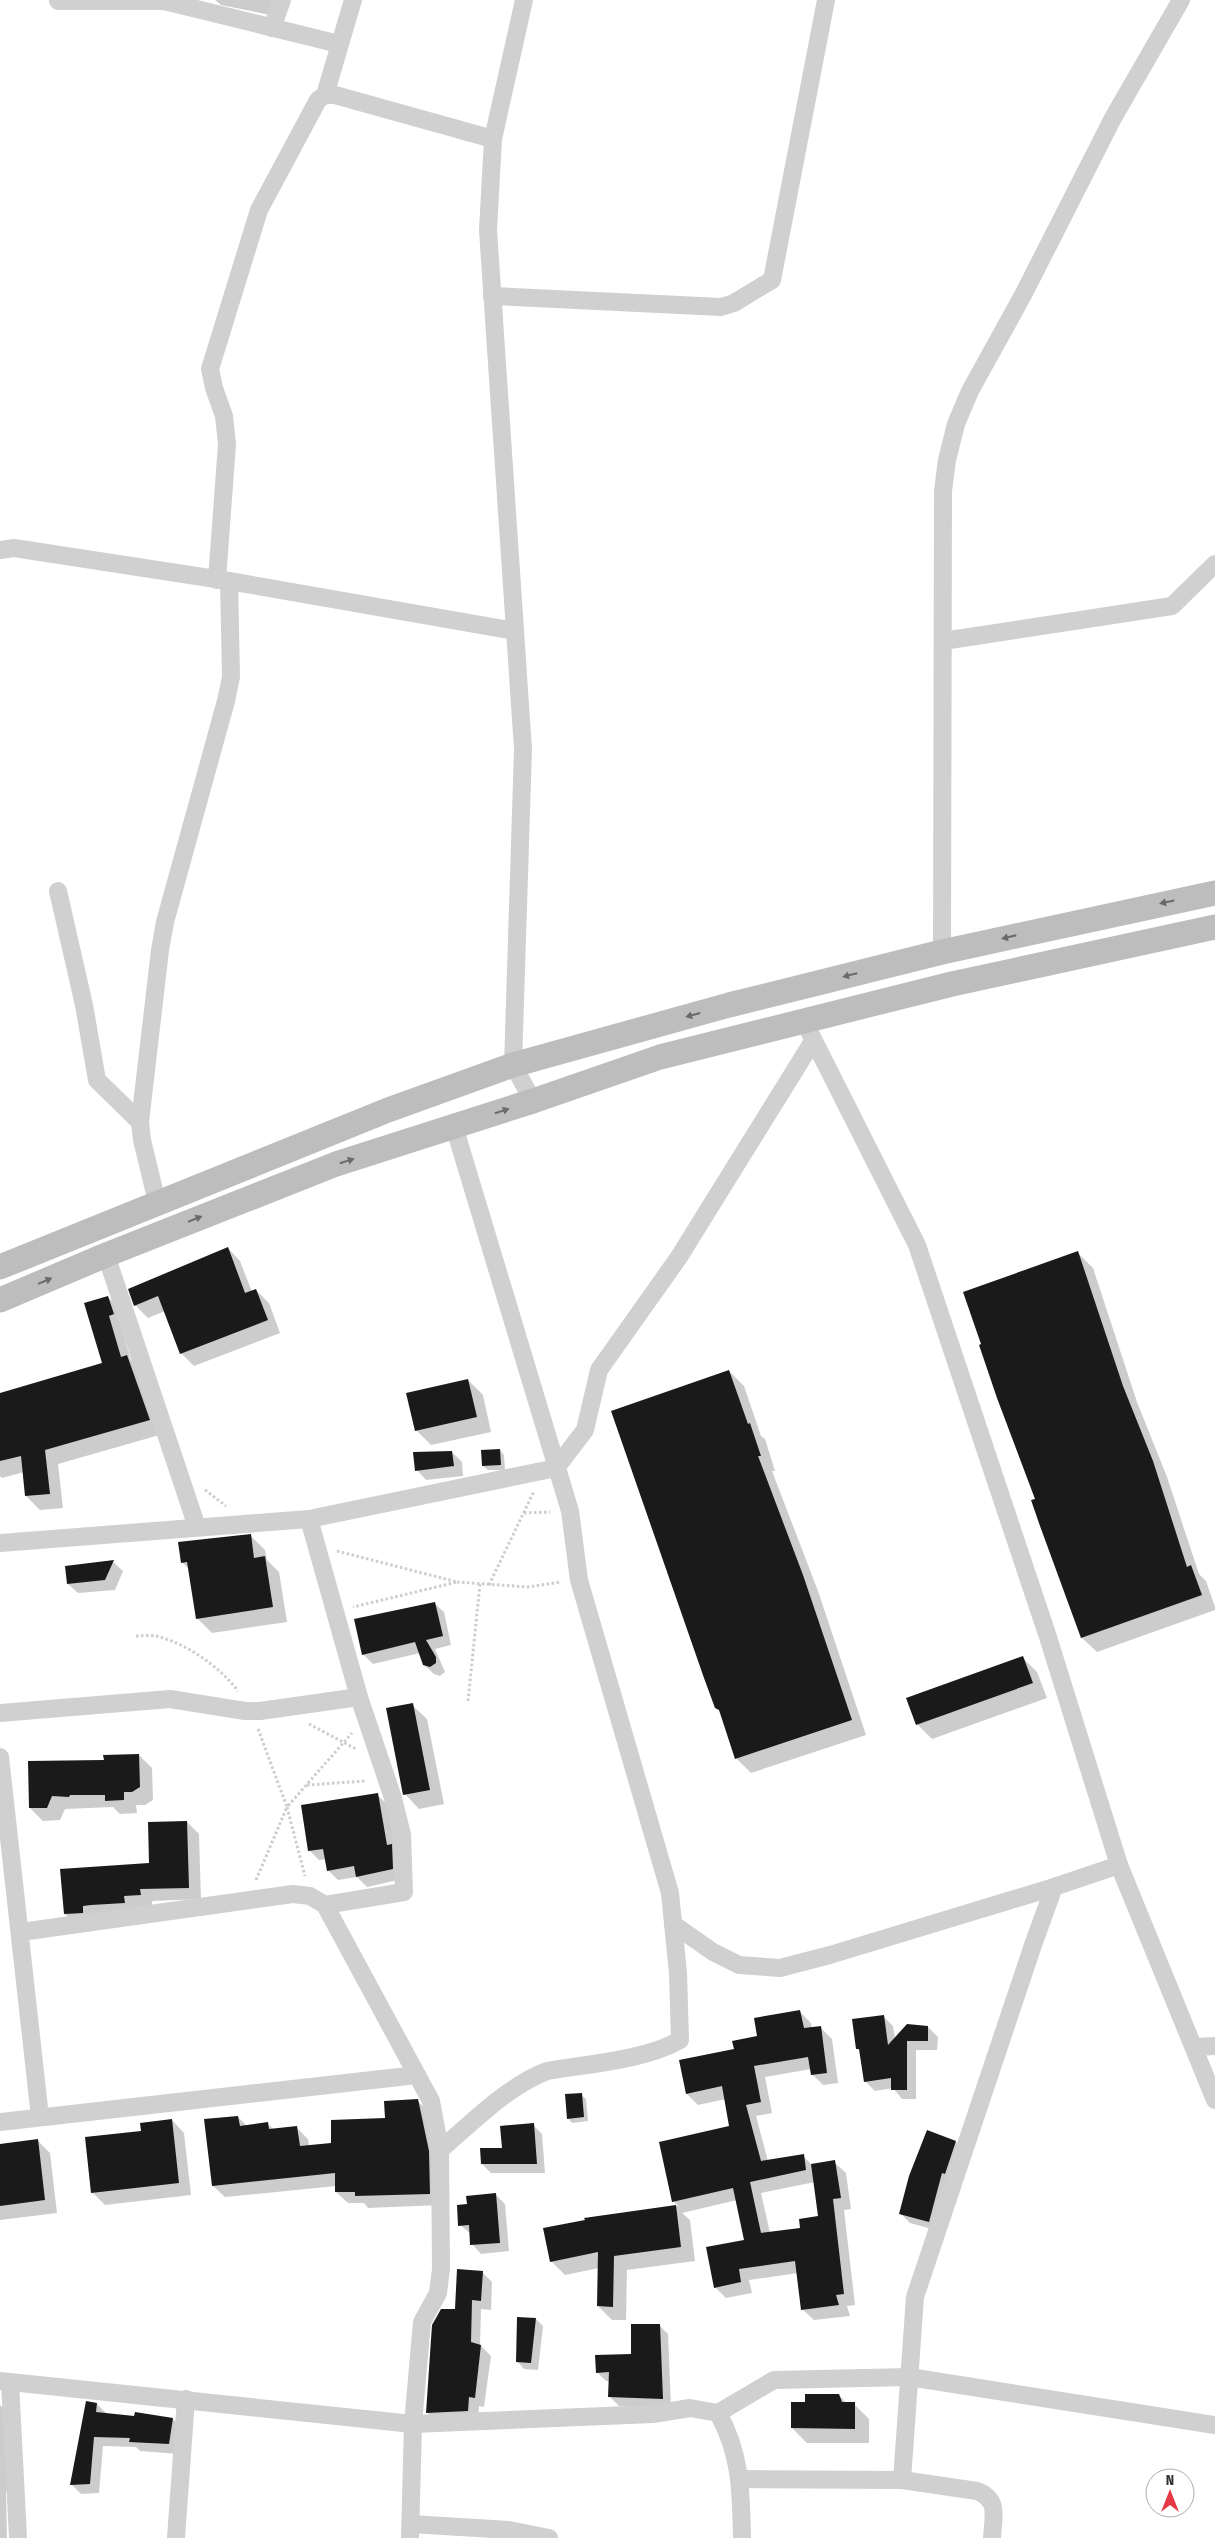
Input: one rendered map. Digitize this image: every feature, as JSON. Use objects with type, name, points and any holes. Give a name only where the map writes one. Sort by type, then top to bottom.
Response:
[{"type":"main road","points":[[0,1267],[388,1110],[513,1065],[729,1005],[942,952],[1215,893]]},
{"type":"main road","points":[[0,1300],[106,1255],[336,1164],[533,1101],[660,1057],[808,1031],[952,984],[1215,927]]},
{"type":"street","points":[[272,28],[282,0]]},
{"type":"street","points":[[325,95],[352,0]]},
{"type":"street","points":[[524,0],[493,140],[488,230],[523,750],[513,1065],[533,1101]]},
{"type":"street","points":[[492,296],[721,307],[734,303],[772,280],[826,0]]},
{"type":"street","points":[[942,952],[943,490],[947,460],[956,424],[970,391],[1023,295],[1113,118],[1180,0]]},
{"type":"street","points":[[58,1],[164,1],[339,44]]},
{"type":"street","points":[[157,1202],[142,1140],[140,1122],[165,922],[226,701],[231,676],[223,580],[227,444],[224,416],[210,370],[259,210],[318,100],[325,95],[335,95],[493,140]]},
{"type":"street","points":[[0,550],[14,548],[223,580],[515,632]]},
{"type":"street","points":[[943,641],[1172,606],[1215,564]]},
{"type":"street","points":[[58,891],[84,1005],[97,1080],[140,1122]]},
{"type":"street","points":[[0,1543],[309,1519],[550,1469],[585,1430],[599,1370],[679,1257],[808,1031]]},
{"type":"street","points":[[808,1031],[917,1245],[1048,1637],[1119,1865],[1195,2047],[1215,2100]]},
{"type":"street","points":[[440,2150],[516,2087],[532,2077],[546,2071],[647,2054],[666,2048],[680,2040],[678,1973],[670,1893],[579,1580],[570,1510],[550,1469],[454,1126]]},
{"type":"street","points":[[106,1255],[197,1527]]},
{"type":"street","points":[[21,1932],[293,1894],[317,1900],[404,1892],[402,1835],[393,1798],[359,1697],[309,1519]]},
{"type":"street","points":[[0,1713],[170,1699],[251,1711],[359,1697]]},
{"type":"street","points":[[0,1757],[21,1932],[40,2117]]},
{"type":"street","points":[[673,1924],[713,1952],[739,1965],[780,1968],[830,1955],[1054,1887],[1119,1865]]},
{"type":"street","points":[[902,2480],[915,2297],[920,2277],[1054,1887]]},
{"type":"street","points":[[317,1900],[431,2101],[440,2150],[441,2269],[438,2293],[422,2322],[413,2424],[411,2531],[509,2530],[549,2538]]},
{"type":"street","points":[[1195,2047],[1215,2046]]},
{"type":"street","points":[[0,2122],[417,2074]]},
{"type":"street","points":[[18,2538],[5,2382],[186,2399],[413,2424],[653,2414],[690,2408],[718,2412],[774,2380],[909,2377],[1215,2425]]},
{"type":"street","points":[[176,2538],[186,2399]]},
{"type":"street","points":[[718,2412],[731,2435],[740,2480],[742,2538]]},
{"type":"street","points":[[740,2480],[902,2480],[977,2491],[987,2495],[992,2502],[992,2538]]},
{"type":"path","points":[[177,1468],[225,1506],[234,1509]]},
{"type":"path","points":[[489,1585],[524,1513],[550,1469]]},
{"type":"path","points":[[524,1513],[570,1510]]},
{"type":"path","points":[[317,1546],[457,1582],[528,1587],[579,1580]]},
{"type":"path","points":[[335,1611],[457,1582]]},
{"type":"path","points":[[468,1701],[480,1584]]},
{"type":"path","points":[[136,1636],[156,1636],[197,1654],[236,1688],[251,1711],[317,1900]]},
{"type":"path","points":[[248,1900],[286,1807],[366,1718]]},
{"type":"path","points":[[306,1785],[365,1781]]},
{"type":"building","points":[[228,1247],[245,1293],[256,1289],[268,1320],[180,1354],[158,1296],[134,1306],[128,1289]]},
{"type":"building","points":[[1078,1251],[1123,1386],[1153,1461],[1187,1567],[1191,1565],[1202,1595],[1081,1638],[1031,1500],[1035,1499],[997,1398],[963,1292]]},
{"type":"building","points":[[108,1296],[114,1314],[109,1316],[121,1357],[127,1355],[150,1420],[45,1450],[50,1494],[25,1496],[21,1456],[0,1461],[0,1393],[102,1363],[84,1303]]},
{"type":"building","points":[[729,1370],[748,1424],[750,1423],[761,1456],[758,1456],[803,1575],[852,1720],[735,1759],[719,1710],[715,1708],[704,1678],[611,1411]]},
{"type":"building","points":[[468,1379],[477,1417],[415,1431],[406,1393]]},
{"type":"building","points":[[500,1449],[501,1465],[482,1466],[481,1450]]},
{"type":"building","points":[[452,1451],[454,1466],[415,1471],[413,1452]]},
{"type":"building","points":[[251,1534],[254,1558],[265,1556],[273,1607],[196,1619],[187,1562],[181,1563],[178,1542]]},
{"type":"building","points":[[114,1560],[105,1580],[67,1584],[65,1566]]},
{"type":"building","points":[[435,1602],[443,1636],[426,1640],[436,1657],[436,1663],[430,1667],[423,1665],[415,1642],[362,1655],[354,1619]]},
{"type":"building","points":[[1023,1656],[1033,1683],[916,1725],[906,1698]]},
{"type":"building","points":[[413,1703],[430,1790],[403,1795],[386,1708]]},
{"type":"building","points":[[139,1754],[140,1787],[132,1792],[124,1792],[124,1800],[105,1801],[105,1795],[52,1796],[47,1808],[29,1808],[28,1761],[104,1760],[103,1755]]},
{"type":"building","points":[[378,1793],[387,1845],[392,1844],[393,1869],[356,1877],[354,1866],[327,1871],[323,1849],[308,1851],[301,1805]]},
{"type":"building","points":[[187,1821],[189,1888],[140,1889],[141,1895],[124,1896],[125,1903],[83,1906],[83,1913],[64,1914],[60,1869],[149,1863],[148,1822]]},
{"type":"building","points":[[800,2010],[804,2028],[821,2026],[827,2073],[811,2075],[808,2057],[754,2066],[761,2102],[746,2105],[761,2161],[804,2154],[806,2170],[750,2182],[761,2233],[800,2228],[799,2219],[818,2216],[811,2164],[835,2160],[841,2198],[833,2199],[844,2294],[836,2295],[839,2305],[801,2310],[795,2261],[739,2269],[741,2282],[714,2288],[706,2247],[744,2240],[733,2188],[672,2202],[659,2142],[729,2126],[722,2086],[686,2094],[679,2060],[734,2049],[732,2041],[757,2036],[754,2018]]},
{"type":"building","points":[[884,2015],[888,2045],[907,2024],[928,2026],[928,2041],[907,2041],[907,2090],[891,2090],[891,2078],[864,2082],[859,2049],[856,2049],[852,2019]]},
{"type":"building","points":[[582,2093],[584,2117],[567,2119],[565,2094]]},
{"type":"building","points":[[418,2099],[429,2151],[430,2194],[355,2196],[355,2192],[335,2192],[335,2173],[212,2186],[204,2119],[238,2116],[240,2126],[268,2122],[269,2129],[297,2126],[300,2146],[331,2143],[331,2120],[385,2118],[384,2101]]},
{"type":"building","points":[[172,2119],[179,2183],[91,2193],[85,2137],[141,2131],[140,2123]]},
{"type":"building","points":[[534,2123],[537,2164],[481,2164],[480,2148],[502,2148],[500,2126]]},
{"type":"building","points":[[927,2130],[956,2141],[945,2174],[942,2173],[929,2222],[899,2214],[909,2176]]},
{"type":"building","points":[[38,2139],[45,2200],[0,2206],[0,2144]]},
{"type":"building","points":[[496,2193],[500,2243],[470,2245],[469,2225],[458,2226],[457,2205],[467,2204],[466,2196]]},
{"type":"building","points":[[676,2205],[681,2247],[614,2256],[613,2307],[597,2306],[598,2252],[550,2262],[543,2228],[585,2220],[584,2218]]},
{"type":"building","points":[[457,2269],[483,2271],[481,2301],[472,2300],[471,2342],[481,2345],[475,2398],[469,2397],[468,2411],[426,2413],[432,2325],[441,2309],[455,2309]]},
{"type":"building","points":[[517,2317],[536,2318],[531,2363],[516,2362]]},
{"type":"building","points":[[631,2324],[660,2324],[663,2399],[608,2397],[609,2372],[596,2373],[595,2355],[631,2354]]},
{"type":"building","points":[[805,2394],[839,2394],[842,2402],[855,2402],[855,2429],[791,2428],[791,2402],[805,2402]]},
{"type":"building","points":[[86,2401],[97,2403],[96,2412],[134,2416],[135,2412],[173,2418],[169,2444],[129,2442],[130,2438],[94,2437],[90,2484],[70,2485]]}]
